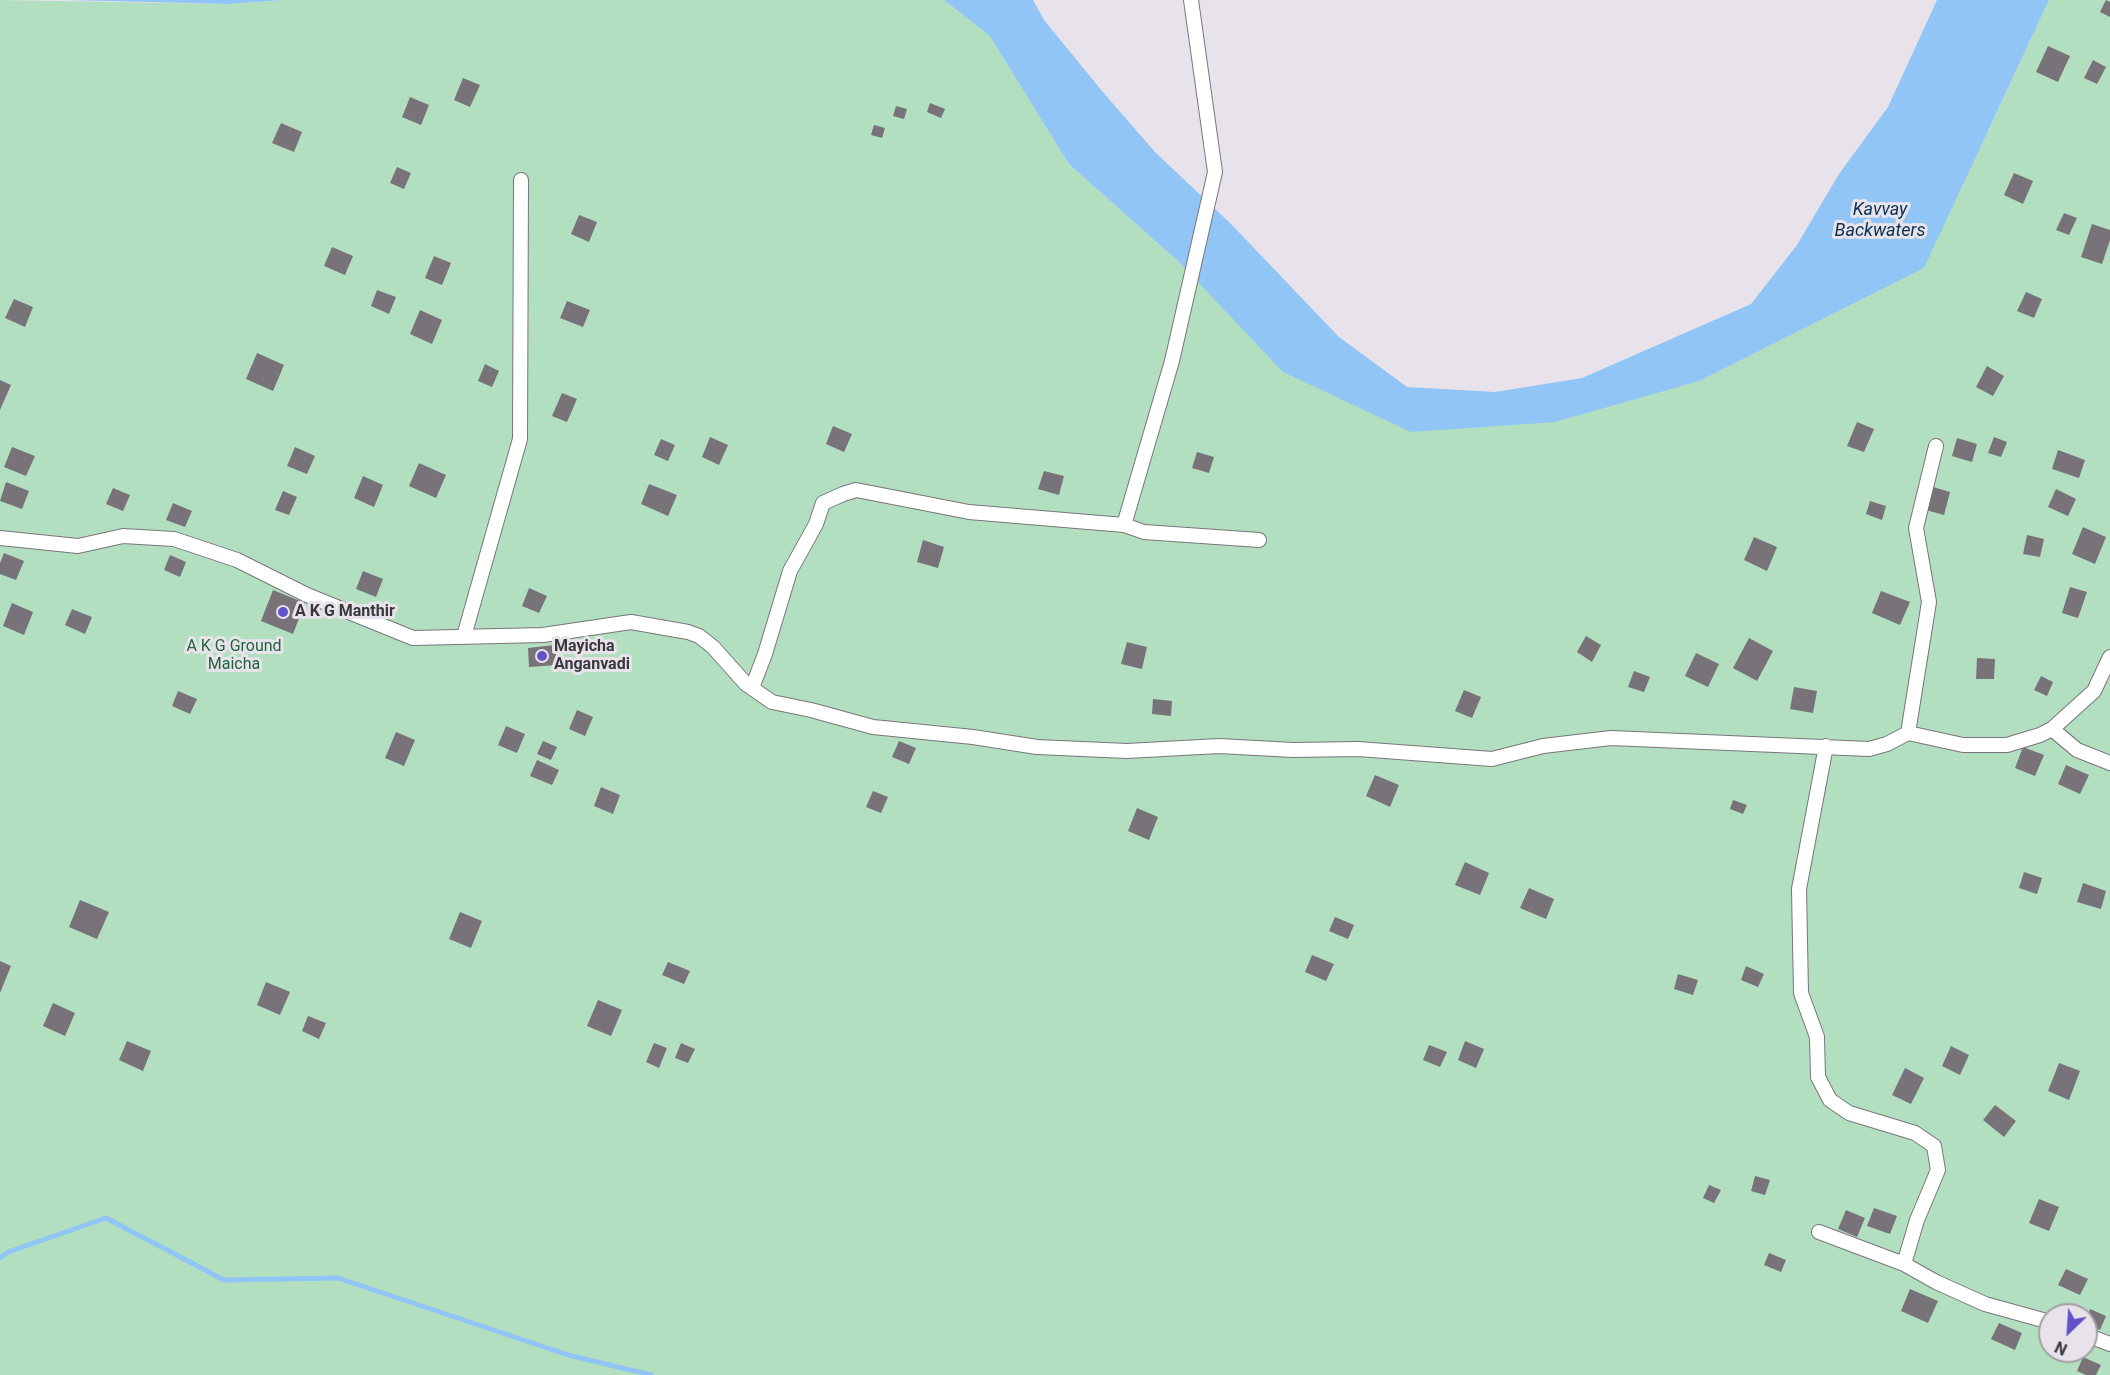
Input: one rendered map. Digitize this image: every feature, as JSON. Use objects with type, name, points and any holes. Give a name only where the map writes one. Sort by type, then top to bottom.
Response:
[{"type":"street","points":[[1124,525],[1172,361],[1215,172],[1191,0]]},
{"type":"street","points":[[464,636],[520,439],[521,180]]},
{"type":"street","points":[[1908,733],[1929,602],[1916,528],[1936,446]]},
{"type":"street","points":[[752,688],[765,654],[790,571],[816,524],[823,503],[856,490],[969,512],[1124,525],[1144,532],[1259,540]]},
{"type":"street","points":[[0,538],[78,546],[123,536],[174,539],[237,560],[307,595],[413,638],[543,635],[631,622],[688,632],[699,636],[713,647],[752,688],[772,702],[873,727],[973,736],[1037,747],[1127,751],[1219,746],[1293,750],[1358,749],[1492,759],[1543,746],[1611,738],[1869,749],[1880,748],[1908,733],[1963,745],[2007,745],[2052,729],[2094,691],[2110,657]]},
{"type":"street","points":[[2052,729],[2077,750],[2110,763]]},
{"type":"street","points":[[1826,746],[1799,888],[1801,993],[1817,1037],[1818,1077],[1830,1100],[1849,1113],[1915,1133],[1934,1146],[1938,1170],[1917,1220],[1904,1264]]},
{"type":"street","points":[[1819,1232],[1904,1264],[1984,1304],[2038,1319]]},
{"type":"green space","name":"A K G Ground Maicha","points":[[0,0],[228,4],[284,0],[944,0],[989,35],[1069,164],[1179,262],[1411,432],[1699,381],[1989,129],[2049,0],[2110,0],[2110,1375],[0,1375]]},
{"type":"water","points":[[68,0],[284,0],[228,4]]},
{"type":"water","name":"Kavvay Backwaters","points":[[944,0],[1033,0],[1044,20],[1155,152],[1230,223],[1339,337],[1407,387],[1495,392],[1582,378],[1751,304],[1797,245],[1839,174],[1888,107],[1937,0],[2049,0],[1924,268],[1699,381],[1555,422],[1411,432],[1283,372],[1179,262],[1069,164],[989,35]]},
{"type":"building","points":[[2106,0],[2110,2],[2110,17],[2100,12]]},
{"type":"building","points":[[2048,46],[2070,56],[2058,82],[2036,72]]},
{"type":"building","points":[[2093,60],[2106,67],[2097,84],[2084,78]]},
{"type":"building","points":[[463,78],[480,85],[470,107],[454,100]]},
{"type":"building","points":[[410,97],[429,105],[421,125],[402,117]]},
{"type":"building","points":[[930,103],[945,109],[941,118],[927,112]]},
{"type":"building","points":[[896,106],[907,109],[904,119],[893,116]]},
{"type":"building","points":[[281,123],[302,132],[294,152],[272,143]]},
{"type":"building","points":[[874,125],[885,128],[882,138],[871,135]]},
{"type":"building","points":[[397,167],[411,173],[404,189],[390,183]]},
{"type":"building","points":[[2014,173],[2033,181],[2023,204],[2004,195]]},
{"type":"building","points":[[2064,213],[2077,218],[2069,235],[2056,230]]},
{"type":"building","points":[[579,215],[597,222],[589,242],[571,234]]},
{"type":"building","points":[[2092,224],[2110,230],[2110,240],[2102,264],[2081,257]]},
{"type":"building","points":[[332,247],[353,256],[345,275],[324,266]]},
{"type":"building","points":[[434,256],[451,263],[442,285],[425,278]]},
{"type":"building","points":[[377,290],[396,297],[389,314],[371,306]]},
{"type":"building","points":[[2026,292],[2042,299],[2034,318],[2017,311]]},
{"type":"building","points":[[14,299],[33,307],[25,327],[5,318]]},
{"type":"building","points":[[567,301],[590,310],[583,327],[560,318]]},
{"type":"building","points":[[420,310],[442,320],[432,344],[410,334]]},
{"type":"building","points":[[257,353],[284,365],[273,391],[246,379]]},
{"type":"building","points":[[485,364],[499,371],[492,387],[478,381]]},
{"type":"building","points":[[1987,366],[2004,376],[1993,396],[1976,387]]},
{"type":"building","points":[[0,380],[11,385],[0,410]]},
{"type":"building","points":[[562,393],[577,399],[567,422],[552,416]]},
{"type":"building","points":[[1857,422],[1874,429],[1864,452],[1847,446]]},
{"type":"building","points":[[833,426],[852,434],[844,452],[826,444]]},
{"type":"building","points":[[710,437],[728,445],[719,465],[702,457]]},
{"type":"building","points":[[1994,437],[2007,442],[2001,457],[1988,453]]},
{"type":"building","points":[[1957,438],[1977,444],[1972,462],[1952,456]]},
{"type":"building","points":[[661,439],[675,445],[668,461],[654,455]]},
{"type":"building","points":[[12,447],[35,456],[26,476],[4,467]]},
{"type":"building","points":[[295,447],[315,456],[307,474],[287,466]]},
{"type":"building","points":[[2058,450],[2085,460],[2079,478],[2052,469]]},
{"type":"building","points":[[1197,452],[1214,457],[1209,473],[1192,468]]},
{"type":"building","points":[[419,463],[446,475],[436,498],[409,486]]},
{"type":"building","points":[[1044,471],[1064,476],[1059,495],[1038,489]]},
{"type":"building","points":[[363,476],[383,485],[374,507],[354,498]]},
{"type":"building","points":[[6,482],[29,491],[22,509],[0,501]]},
{"type":"building","points":[[649,484],[677,495],[668,516],[641,504]]},
{"type":"building","points":[[1933,487],[1950,492],[1944,515],[1926,510]]},
{"type":"building","points":[[113,488],[130,495],[123,511],[106,504]]},
{"type":"building","points":[[2056,489],[2076,499],[2068,516],[2048,507]]},
{"type":"building","points":[[283,491],[297,497],[289,515],[275,510]]},
{"type":"building","points":[[1870,501],[1886,506],[1882,520],[1866,514]]},
{"type":"building","points":[[173,503],[192,511],[185,527],[166,520]]},
{"type":"building","points":[[2083,527],[2106,537],[2095,564],[2072,554]]},
{"type":"building","points":[[2027,535],[2044,539],[2040,557],[2023,554]]},
{"type":"building","points":[[1754,537],[1777,547],[1767,571],[1744,560]]},
{"type":"building","points":[[923,540],[944,547],[938,568],[917,562]]},
{"type":"building","points":[[4,553],[24,561],[16,580],[0,574],[0,563]]},
{"type":"building","points":[[170,555],[186,562],[180,577],[164,570]]},
{"type":"building","points":[[363,571],[383,579],[376,597],[356,589]]},
{"type":"building","points":[[2070,587],[2087,592],[2078,618],[2062,613]]},
{"type":"building","points":[[529,588],[547,596],[539,613],[522,606]]},
{"type":"building","name":"A K G Manthir","points":[[273,590],[305,603],[293,634],[261,621]]},
{"type":"building","points":[[1881,591],[1910,602],[1900,625],[1872,613]]},
{"type":"building","points":[[12,603],[33,612],[24,635],[3,626]]},
{"type":"building","points":[[72,609],[92,617],[85,634],[65,625]]},
{"type":"building","points":[[1586,636],[1601,645],[1592,662],[1577,652]]},
{"type":"building","points":[[1749,638],[1773,651],[1757,681],[1733,668]]},
{"type":"building","points":[[1127,642],[1147,647],[1142,669],[1121,664]]},
{"type":"building","name":"Mayicha Anganvadi","points":[[555,645],[557,665],[529,667],[528,648]]},
{"type":"building","points":[[1696,653],[1719,664],[1708,687],[1685,676]]},
{"type":"building","points":[[1977,658],[1995,659],[1994,679],[1976,679]]},
{"type":"building","points":[[1634,671],[1650,677],[1644,692],[1628,687]]},
{"type":"building","points":[[2041,676],[2053,682],[2047,696],[2034,690]]},
{"type":"building","points":[[1794,687],[1817,691],[1813,713],[1790,709]]},
{"type":"building","points":[[1464,690],[1481,697],[1472,718],[1455,711]]},
{"type":"building","points":[[178,691],[197,699],[190,714],[172,706]]},
{"type":"building","points":[[1153,699],[1172,701],[1171,716],[1152,714]]},
{"type":"building","points":[[577,710],[593,717],[585,736],[569,729]]},
{"type":"building","points":[[506,726],[525,734],[517,753],[498,745]]},
{"type":"building","points":[[396,732],[415,740],[404,766],[385,758]]},
{"type":"building","points":[[543,741],[557,747],[551,760],[537,754]]},
{"type":"building","points":[[899,741],[916,748],[909,764],[892,757]]},
{"type":"building","points":[[2023,747],[2044,755],[2035,776],[2015,768]]},
{"type":"building","points":[[537,760],[559,770],[552,785],[530,776]]},
{"type":"building","points":[[2066,765],[2089,775],[2080,794],[2058,784]]},
{"type":"building","points":[[1375,775],[1399,785],[1390,807],[1366,796]]},
{"type":"building","points":[[601,787],[620,795],[613,814],[594,806]]},
{"type":"building","points":[[873,791],[888,797],[881,813],[866,807]]},
{"type":"building","points":[[1733,800],[1747,805],[1743,814],[1730,809]]},
{"type":"building","points":[[1137,808],[1158,817],[1149,840],[1128,831]]},
{"type":"building","points":[[1465,862],[1489,873],[1480,895],[1455,885]]},
{"type":"building","points":[[2024,872],[2042,878],[2037,894],[2019,888]]},
{"type":"building","points":[[2083,883],[2106,891],[2101,909],[2077,902]]},
{"type":"building","points":[[1529,888],[1554,899],[1546,919],[1520,908]]},
{"type":"building","points":[[80,900],[109,912],[97,939],[69,927]]},
{"type":"building","points":[[460,912],[482,921],[471,948],[449,939]]},
{"type":"building","points":[[1335,917],[1354,925],[1348,939],[1329,931]]},
{"type":"building","points":[[1312,955],[1334,964],[1326,981],[1305,972]]},
{"type":"building","points":[[0,961],[11,966],[0,993]]},
{"type":"building","points":[[668,962],[690,971],[684,984],[662,975]]},
{"type":"building","points":[[1746,966],[1764,974],[1758,987],[1741,980]]},
{"type":"building","points":[[1678,974],[1698,980],[1693,995],[1674,989]]},
{"type":"building","points":[[266,982],[290,992],[280,1015],[257,1005]]},
{"type":"building","points":[[598,1000],[622,1010],[611,1036],[587,1026]]},
{"type":"building","points":[[53,1003],[75,1013],[65,1036],[43,1026]]},
{"type":"building","points":[[308,1016],[326,1023],[319,1039],[302,1031]]},
{"type":"building","points":[[127,1041],[151,1051],[143,1071],[119,1060]]},
{"type":"building","points":[[1465,1041],[1484,1049],[1476,1068],[1458,1060]]},
{"type":"building","points":[[654,1043],[667,1048],[659,1068],[646,1062]]},
{"type":"building","points":[[681,1043],[695,1049],[688,1063],[675,1058]]},
{"type":"building","points":[[1429,1045],[1447,1052],[1440,1067],[1423,1060]]},
{"type":"building","points":[[1951,1046],[1969,1055],[1960,1075],[1942,1066]]},
{"type":"building","points":[[2059,1063],[2080,1071],[2069,1100],[2048,1091]]},
{"type":"building","points":[[1905,1068],[1924,1078],[1911,1104],[1892,1095]]},
{"type":"building","points":[[1995,1105],[2016,1121],[2004,1137],[1983,1120]]},
{"type":"building","points":[[1755,1176],[1770,1180],[1765,1195],[1751,1191]]},
{"type":"building","points":[[1709,1185],[1721,1190],[1714,1203],[1703,1198]]},
{"type":"building","points":[[2039,1199],[2059,1207],[2049,1231],[2029,1223]]},
{"type":"building","points":[[1874,1208],[1897,1216],[1890,1234],[1867,1226]]},
{"type":"building","points":[[1846,1210],[1865,1218],[1857,1237],[1838,1229]]},
{"type":"building","points":[[1769,1253],[1786,1260],[1781,1272],[1764,1265]]},
{"type":"building","points":[[2066,1269],[2088,1279],[2080,1295],[2058,1285]]},
{"type":"building","points":[[1910,1289],[1938,1301],[1928,1323],[1901,1311]]},
{"type":"building","points":[[2098,1312],[2106,1316],[2100,1330],[2098,1329]]},
{"type":"building","points":[[1999,1323],[2022,1333],[2015,1350],[1991,1339]]},
{"type":"building","points":[[2080,1363],[2101,1365],[2096,1375],[2086,1375],[2077,1371]]},
{"type":"waterway","points":[[0,1258],[8,1252],[106,1218],[224,1280],[338,1278],[568,1355],[651,1375]]},
{"type":"place","name":"A K G Manthir","points":[[283,612]]},
{"type":"place","name":"Mayicha Anganvadi","points":[[542,656]]}]
